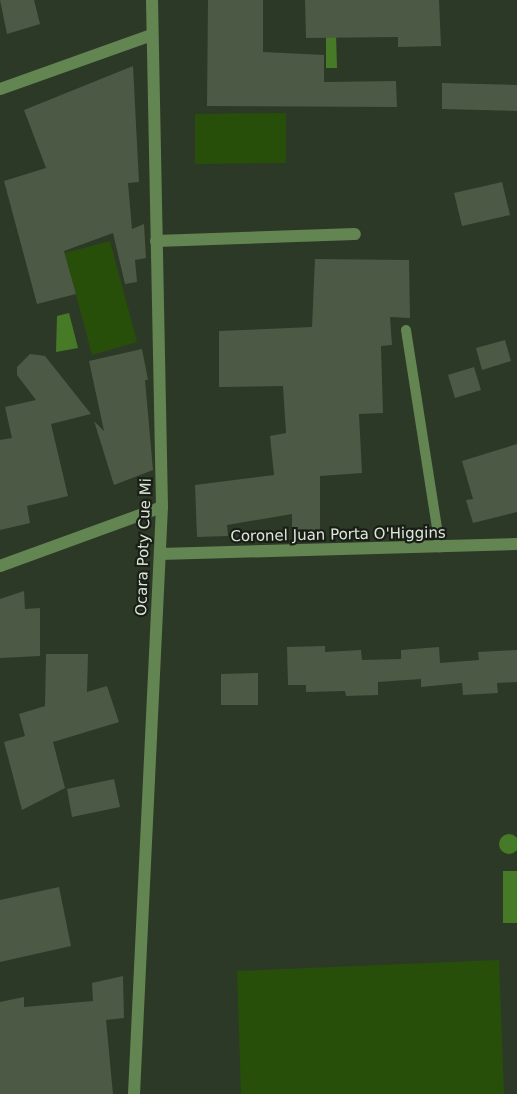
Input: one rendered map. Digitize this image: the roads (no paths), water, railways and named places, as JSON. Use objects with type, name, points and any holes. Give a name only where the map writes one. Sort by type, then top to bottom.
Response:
[{"type":"street","name":"Ocara Poty Cue Mi","points":[[134,1094],[162,507],[152,0]]},
{"type":"street","points":[[0,89],[152,35]]},
{"type":"street","points":[[156,241],[355,234]]},
{"type":"street","points":[[0,566],[162,507]]},
{"type":"street","name":"Coronel Juan Porta O'Higgins","points":[[160,554],[440,548],[517,544]]},
{"type":"lane","points":[[405,330],[440,548]]}]
